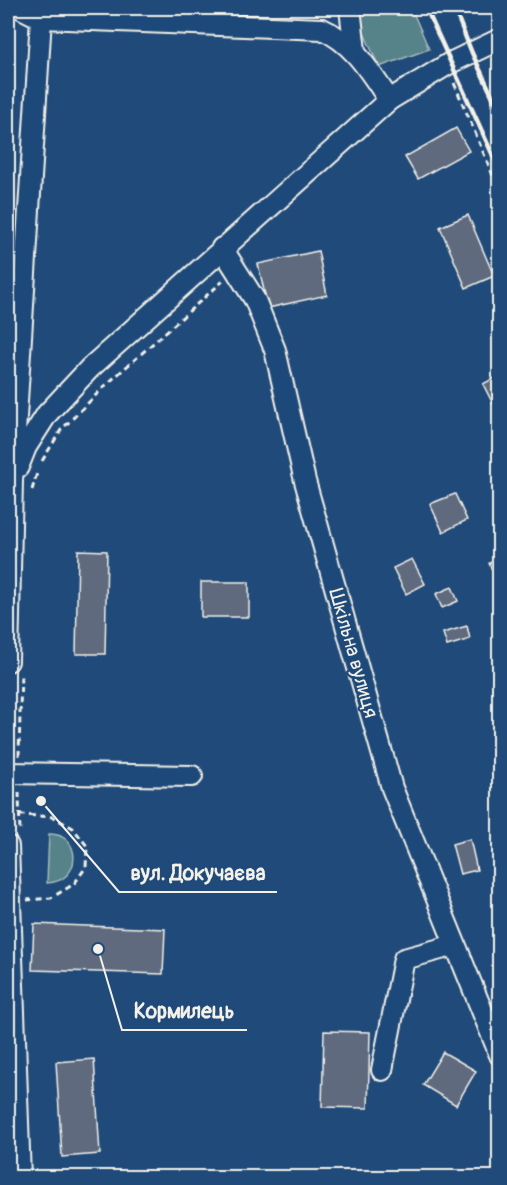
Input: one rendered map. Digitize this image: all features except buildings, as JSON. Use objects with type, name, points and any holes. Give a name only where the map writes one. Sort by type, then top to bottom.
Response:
[{"type":"street","points":[[21,8],[41,18],[322,29],[334,34],[355,51],[388,100]]},
{"type":"street","points":[[351,8],[355,51]]},
{"type":"street","points":[[14,664],[10,481],[41,18]]},
{"type":"street","points":[[10,481],[26,447],[47,414],[90,368],[222,248],[388,100],[450,63],[500,39]]},
{"type":"street","name":"Шкільна вулиця","points":[[222,248],[255,300],[275,350],[305,481],[392,788],[500,1055]]},
{"type":"street","points":[[13,773],[192,776]]},
{"type":"street","points":[[14,841],[10,974],[21,1178]]},
{"type":"street","points":[[382,1070],[404,959],[454,945]]},
{"type":"path","points":[[447,82],[455,83],[500,192]]},
{"type":"path","points":[[31,493],[42,460],[62,430],[106,385],[236,269]]},
{"type":"path","points":[[14,664],[13,773],[20,814],[14,841]]},
{"type":"path","points":[[8,814],[53,817],[73,828],[87,846],[86,867],[74,884],[51,898],[23,900]]},
{"type":"green space","points":[[353,8],[411,8],[429,49],[379,67]]},
{"type":"green space","points":[[49,834],[60,836],[68,841],[74,858],[67,875],[59,881],[47,883]]},
{"type":"railway","points":[[426,8],[500,171]]},
{"type":"railway","points":[[454,8],[500,112]]},
{"type":"place","name":"вул. Докучаєва","points":[[41,801]]},
{"type":"place","name":"Кормилець","points":[[98,949]]}]
